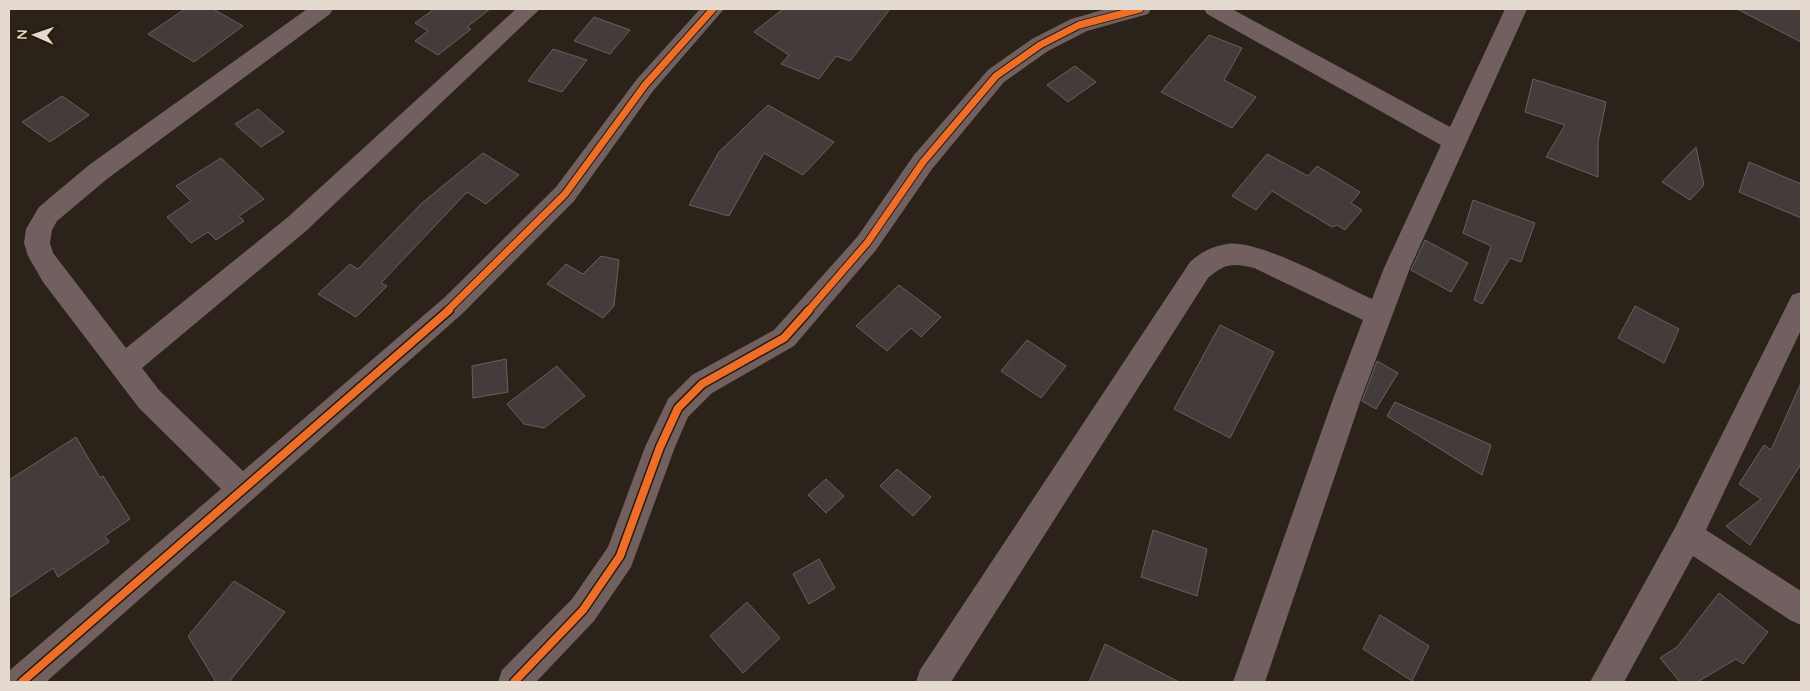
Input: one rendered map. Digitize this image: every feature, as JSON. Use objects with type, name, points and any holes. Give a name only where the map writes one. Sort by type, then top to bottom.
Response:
[{"type":"street","points":[[242,491],[149,399],[123,367],[41,256],[38,243],[39,229],[48,214],[98,172],[322,9]]},
{"type":"street","points":[[123,367],[297,224],[528,9]]},
{"type":"street","points":[[22,682],[454,305],[565,194],[645,85],[713,9]]},
{"type":"street","points":[[514,682],[583,610],[620,556],[660,447],[678,408],[702,384],[784,338],[867,243],[923,162],[996,76],[1040,45],[1080,25],[1104,17],[1140,9]]},
{"type":"street","points":[[1215,9],[1456,142]]},
{"type":"street","points":[[1249,682],[1347,399],[1397,268],[1516,9]]},
{"type":"street","points":[[932,682],[1199,270],[1210,259],[1225,253],[1241,254],[1260,259],[1379,315]]},
{"type":"street","points":[[1606,682],[1686,536],[1801,302]]},
{"type":"street","points":[[1686,536],[1719,554],[1801,609]]},
{"type":"building","points":[[185,9],[213,9],[243,26],[194,62],[148,34]]},
{"type":"building","points":[[434,9],[490,9],[467,27],[471,29],[438,55],[415,41],[428,31],[415,23]]},
{"type":"building","points":[[783,9],[890,9],[850,61],[836,56],[819,79],[781,64],[789,55],[754,32]]},
{"type":"building","points":[[1737,9],[1801,9],[1801,42]]},
{"type":"building","points":[[594,17],[630,30],[610,54],[574,41]]},
{"type":"building","points":[[1209,35],[1242,48],[1224,80],[1256,97],[1232,128],[1161,92]]},
{"type":"building","points":[[553,49],[587,60],[562,92],[528,81]]},
{"type":"building","points":[[1075,66],[1096,82],[1068,102],[1047,85]]},
{"type":"building","points":[[1533,79],[1606,102],[1598,142],[1598,177],[1546,157],[1565,125],[1525,112]]},
{"type":"building","points":[[62,96],[89,115],[50,142],[22,122]]},
{"type":"building","points":[[768,105],[834,142],[803,175],[764,153],[729,216],[689,205],[719,152]]},
{"type":"building","points":[[258,109],[284,132],[261,147],[235,124]]},
{"type":"building","points":[[1696,147],[1704,185],[1690,200],[1662,182]]},
{"type":"building","points":[[483,153],[519,175],[486,204],[467,192],[381,283],[387,286],[356,317],[318,294],[350,264],[358,269],[422,203]]},
{"type":"building","points":[[1267,154],[1308,176],[1317,166],[1360,192],[1351,203],[1362,210],[1345,230],[1337,225],[1332,227],[1272,191],[1256,210],[1232,196]]},
{"type":"building","points":[[221,158],[264,199],[239,216],[244,221],[216,240],[208,232],[191,243],[167,217],[191,201],[176,186]]},
{"type":"building","points":[[1749,162],[1801,184],[1801,218],[1739,192]]},
{"type":"building","points":[[1473,200],[1535,223],[1521,262],[1510,258],[1482,304],[1474,300],[1491,246],[1463,233]]},
{"type":"building","points":[[1425,240],[1468,263],[1451,292],[1411,270]]},
{"type":"building","points":[[601,256],[619,260],[614,306],[603,318],[547,284],[566,264],[583,274]]},
{"type":"building","points":[[899,285],[941,317],[921,337],[911,328],[887,351],[856,326]]},
{"type":"building","points":[[1635,306],[1679,329],[1664,363],[1618,338]]},
{"type":"building","points":[[1220,325],[1274,352],[1230,438],[1174,409]]},
{"type":"building","points":[[1027,340],[1066,366],[1041,398],[1001,371]]},
{"type":"building","points":[[506,359],[508,392],[473,398],[472,366]]},
{"type":"building","points":[[1377,361],[1398,373],[1376,409],[1362,401]]},
{"type":"building","points":[[557,366],[585,396],[544,428],[524,424],[507,404]]},
{"type":"building","points":[[1801,383],[1801,464],[1750,545],[1726,526],[1761,499],[1739,484],[1764,445],[1771,450]]},
{"type":"building","points":[[1395,402],[1491,445],[1482,475],[1387,416]]},
{"type":"building","points":[[76,437],[100,478],[103,476],[130,519],[105,536],[109,542],[58,577],[53,568],[9,598],[9,480]]},
{"type":"building","points":[[897,469],[931,497],[913,516],[880,486]]},
{"type":"building","points":[[826,479],[844,496],[826,513],[808,495]]},
{"type":"building","points":[[1153,530],[1207,549],[1197,596],[1141,577]]},
{"type":"building","points":[[819,559],[835,588],[809,604],[793,574]]},
{"type":"building","points":[[234,581],[285,612],[229,682],[216,682],[188,636]]},
{"type":"building","points":[[1719,593],[1768,632],[1743,664],[1736,659],[1697,682],[1680,682],[1660,658],[1677,647]]},
{"type":"building","points":[[747,602],[780,638],[743,673],[710,636]]},
{"type":"building","points":[[1380,615],[1429,646],[1412,681],[1363,649]]},
{"type":"building","points":[[1105,644],[1179,682],[1089,682]]},
{"type":"cycle path","points":[[22,682],[454,305],[565,194],[645,85],[713,9]]},
{"type":"cycle path","points":[[514,682],[583,610],[620,556],[660,447],[678,408],[702,384],[784,338],[867,243],[923,162],[996,76],[1040,45],[1079,25],[1140,9]]}]
